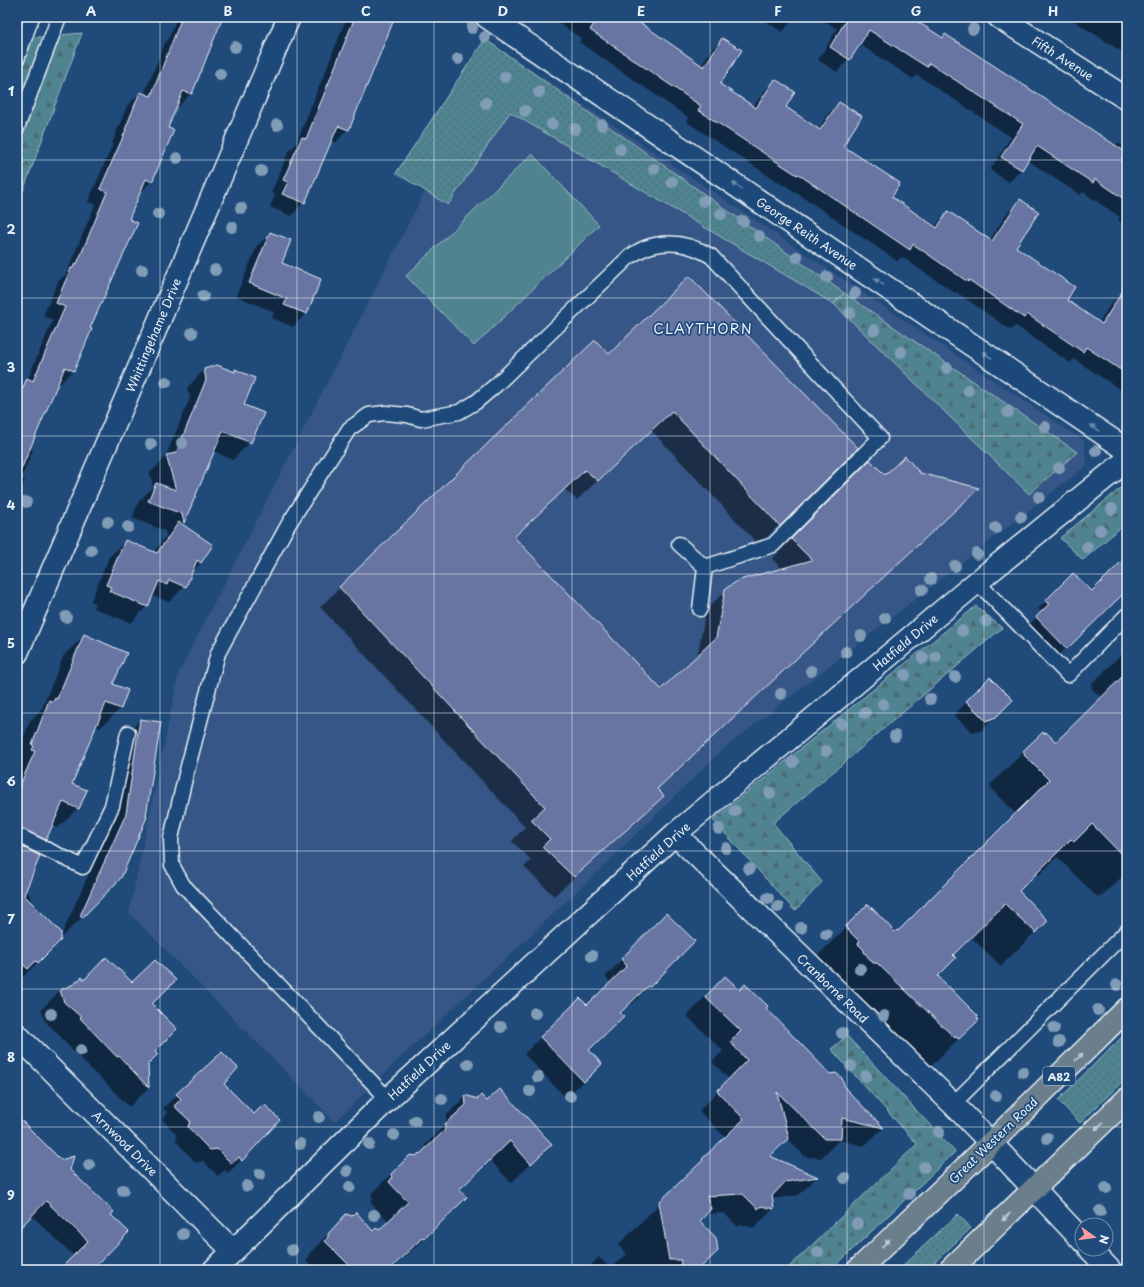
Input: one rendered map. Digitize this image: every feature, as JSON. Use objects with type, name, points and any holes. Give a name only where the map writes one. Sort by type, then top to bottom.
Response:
[{"type":"main road","name":"Great Western Road","points":[[858,1270],[991,1143],[1127,1009]]},
{"type":"main road","points":[[950,1270],[1127,1099]]},
{"type":"street","name":"Whittingehame Drive","points":[[17,653],[289,17]]},
{"type":"street","name":"George Reith Avenue","points":[[487,17],[1127,450]]},
{"type":"street","name":"Fifth Avenue","points":[[999,17],[1127,99]]},
{"type":"street","name":"Hatfield Drive","points":[[214,1270],[388,1098],[675,834],[977,582],[1127,460]]},
{"type":"street","name":"Cranborne Road","points":[[675,834],[953,1104],[1074,1232]]},
{"type":"street","name":"Arnwood Drive","points":[[17,1035],[233,1251]]},
{"type":"street","points":[[1098,1257],[1110,1270]]},
{"type":"lane","points":[[17,59],[32,17]]},
{"type":"lane","points":[[17,128],[59,17]]},
{"type":"lane","points":[[388,1098],[183,885],[172,865],[171,838],[186,774],[218,653],[288,525],[349,430],[369,416],[385,413],[407,415],[421,419],[459,412],[476,402],[496,385],[629,257],[644,248],[660,244],[682,244],[697,248],[711,256],[880,438],[772,545],[705,567]]},
{"type":"lane","points":[[679,544],[705,567]]},
{"type":"lane","points":[[700,609],[705,567]]},
{"type":"lane","points":[[977,582],[1068,675],[1127,615]]},
{"type":"lane","points":[[17,835],[83,867],[112,806],[128,734]]},
{"type":"lane","points":[[953,1104],[1127,931]]},
{"type":"shaded area","points":[[485,39],[1084,441],[1087,465],[722,750],[607,863],[392,1066],[335,1122],[129,913],[179,672],[425,191],[396,173]]},
{"type":"green space","points":[[82,33],[17,207],[17,39]]},
{"type":"green space","points":[[485,39],[844,293],[834,304],[510,112],[448,205],[396,173]]},
{"type":"green space","points":[[532,154],[599,225],[474,346],[406,276]]},
{"type":"green space","points":[[844,293],[1077,452],[1029,494],[834,304]]},
{"type":"green space","points":[[1127,483],[1127,522],[1083,560],[1060,538]]},
{"type":"green space","points":[[976,606],[1002,628],[773,823],[822,882],[795,911],[713,820]]},
{"type":"green space","points":[[1127,1032],[1127,1077],[1080,1123],[1058,1100]]},
{"type":"green space","points":[[847,1036],[955,1152],[831,1270],[786,1270],[917,1144],[831,1049]]},
{"type":"green space","points":[[958,1214],[971,1228],[926,1270],[898,1270]]},
{"type":"building","points":[[182,17],[223,17],[192,94],[183,91],[168,128],[174,130],[152,182],[146,179],[129,219],[138,223],[90,328],[92,329],[74,371],[65,367],[17,479],[17,401],[27,378],[33,381],[65,307],[56,303],[71,268],[73,268],[75,263],[77,264],[107,192],[100,189],[126,130],[140,92],[151,96]]},
{"type":"building","points":[[355,17],[395,17],[349,130],[338,126],[305,203],[282,194],[288,182],[283,180],[302,137],[306,139]]},
{"type":"building","points":[[598,17],[632,17],[704,67],[722,38],[742,50],[720,84],[756,108],[775,79],[795,92],[786,107],[820,130],[839,102],[862,116],[843,146],[900,183],[892,197],[937,228],[948,211],[992,241],[1020,199],[1039,212],[1016,247],[1075,287],[1067,300],[1102,324],[1127,284],[1127,374],[1086,347],[1083,352],[1027,314],[1024,318],[913,244],[910,250],[798,174],[797,175],[698,110],[701,106],[590,30]]},
{"type":"building","points":[[848,17],[910,17],[943,38],[945,34],[1059,108],[1127,153],[1127,201],[1095,179],[1093,183],[1037,146],[1022,170],[1001,157],[1023,124],[929,63],[927,67],[869,30],[850,60],[830,47]]},
{"type":"building","points":[[270,232],[291,240],[282,263],[321,279],[307,314],[284,305],[287,299],[249,283]]},
{"type":"building","points":[[689,276],[858,448],[780,526],[672,411],[598,481],[585,470],[514,537],[661,689],[716,638],[725,589],[739,580],[812,560],[791,539],[870,460],[885,475],[905,456],[920,473],[979,488],[657,789],[664,796],[574,877],[542,847],[550,839],[531,820],[545,807],[339,587],[595,340],[609,354]]},
{"type":"building","points":[[217,365],[235,372],[235,369],[255,378],[244,405],[264,413],[251,443],[223,431],[184,523],[182,514],[148,501],[156,483],[176,490],[166,455],[176,453],[206,380],[204,369]]},
{"type":"building","points":[[179,522],[213,545],[201,563],[197,560],[186,587],[169,580],[167,585],[159,581],[148,607],[109,591],[111,587],[106,585],[125,540],[157,553]]},
{"type":"building","points":[[1127,556],[1127,590],[1067,649],[1036,617],[1049,604],[1045,601],[1073,573],[1092,591]]},
{"type":"building","points":[[84,634],[127,653],[113,684],[128,690],[121,709],[106,703],[72,784],[87,790],[79,809],[63,802],[46,840],[17,827],[17,792],[35,751],[32,750],[34,746],[32,745],[49,700],[53,702],[55,698],[57,699]]},
{"type":"building","points":[[1127,672],[1127,860],[1092,824],[1074,842],[1071,839],[1019,891],[1048,921],[1036,933],[1005,904],[953,955],[956,958],[938,976],[978,1016],[977,1018],[979,1020],[959,1039],[956,1037],[955,1038],[877,963],[873,963],[858,944],[859,941],[845,927],[868,904],[895,932],[897,930],[898,931],[1049,780],[1024,755],[1025,753],[1023,751],[1043,732],[1044,734],[1046,732],[1056,742]]},
{"type":"building","points":[[990,677],[1013,700],[996,717],[986,721],[966,701]]},
{"type":"building","points":[[140,719],[161,722],[147,817],[121,878],[82,918],[80,916],[126,814]]},
{"type":"building","points":[[17,844],[40,856],[24,895],[61,932],[61,940],[38,963],[36,961],[28,969],[17,959]]},
{"type":"building","points":[[666,913],[695,941],[650,987],[648,986],[620,1013],[624,1016],[589,1050],[602,1064],[584,1082],[540,1037],[580,998],[587,1005],[627,966],[621,959]]},
{"type":"building","points":[[106,957],[132,982],[155,960],[176,980],[152,1004],[177,1029],[155,1051],[158,1054],[148,1064],[149,1088],[119,1056],[117,1057],[80,1018],[81,1017],[64,1002],[60,990],[74,984],[82,977],[84,980]]},
{"type":"building","points":[[725,976],[740,990],[745,984],[768,1006],[766,1008],[830,1074],[836,1073],[842,1078],[845,1088],[884,1128],[842,1118],[841,1139],[825,1139],[777,1092],[789,1138],[770,1156],[818,1177],[785,1182],[772,1196],[774,1209],[761,1206],[758,1209],[743,1194],[707,1196],[711,1209],[700,1221],[716,1238],[718,1251],[698,1270],[680,1270],[681,1260],[669,1260],[659,1202],[744,1119],[717,1091],[747,1060],[730,1042],[741,1031],[705,997]]},
{"type":"building","points":[[222,1052],[238,1068],[224,1084],[254,1114],[264,1104],[280,1120],[242,1161],[239,1157],[232,1164],[217,1149],[210,1150],[202,1142],[188,1127],[190,1121],[174,1106],[181,1099],[176,1094]]},
{"type":"building","points":[[500,1089],[552,1144],[531,1164],[510,1141],[459,1190],[467,1197],[424,1239],[423,1237],[389,1270],[354,1270],[325,1241],[328,1234],[346,1214],[352,1216],[356,1212],[373,1231],[376,1228],[379,1230],[408,1202],[389,1182],[392,1178],[391,1174],[410,1155],[416,1156],[419,1153],[420,1154],[445,1130],[445,1124],[466,1105],[465,1095],[478,1099],[481,1095],[487,1101]]},
{"type":"building","points":[[17,1116],[61,1160],[74,1156],[70,1170],[114,1212],[111,1215],[129,1232],[92,1270],[59,1270],[88,1241],[46,1201],[17,1231]]},
{"type":"district","name":"CLAYTHORN","points":[[703,328]]}]
